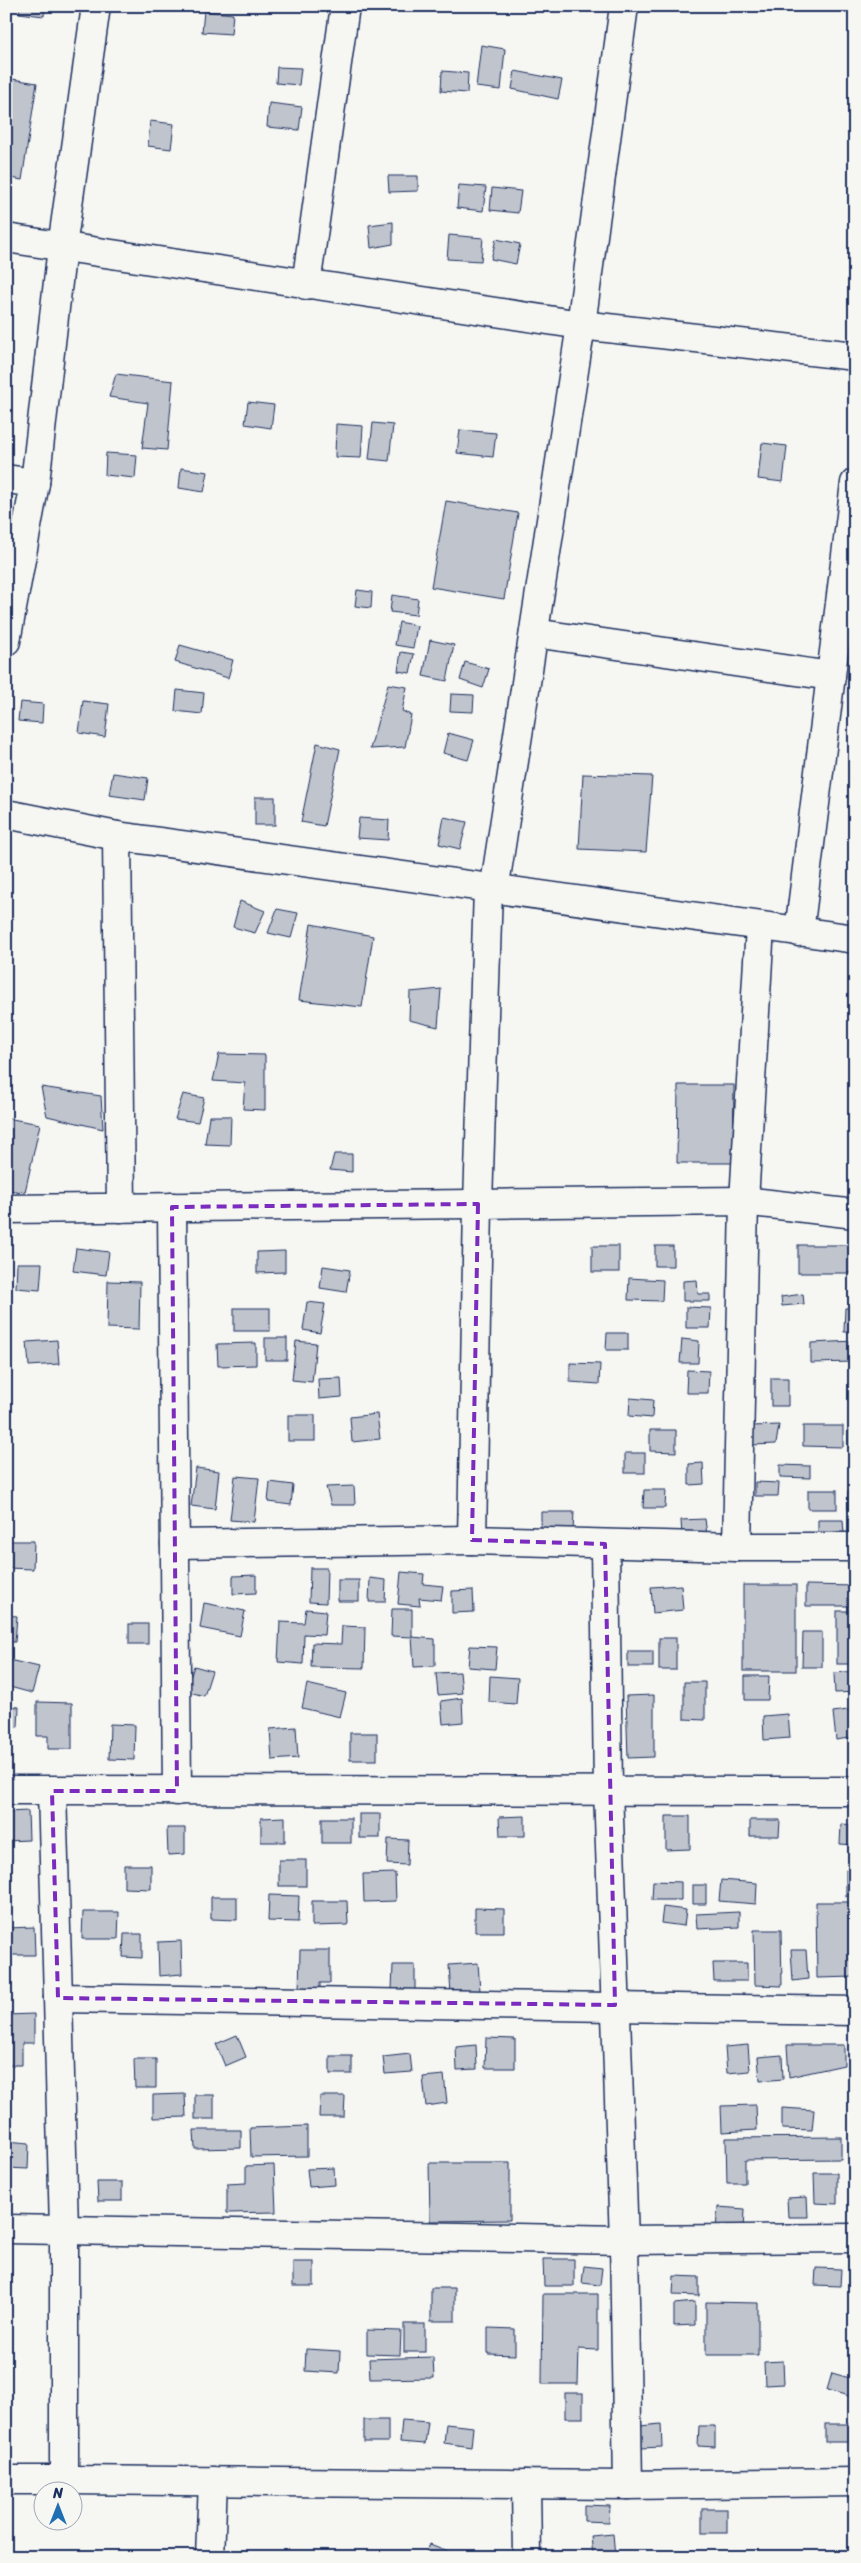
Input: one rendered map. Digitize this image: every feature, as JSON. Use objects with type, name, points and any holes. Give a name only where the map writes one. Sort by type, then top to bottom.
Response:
[{"type":"street","points":[[6,641],[35,482],[62,246],[96,6]]},
{"type":"street","points":[[306,285],[345,6]]},
{"type":"street","points":[[472,1540],[478,1204],[491,890],[534,633],[581,325],[624,6]]},
{"type":"street","points":[[6,238],[306,285],[581,325],[855,356]]},
{"type":"street","points":[[6,479],[35,482]]},
{"type":"street","points":[[799,932],[855,483]]},
{"type":"street","points":[[534,633],[831,676]]},
{"type":"street","points":[[6,814],[118,836],[491,890],[855,939]]},
{"type":"street","points":[[118,836],[120,1208]]},
{"type":"street","points":[[737,1547],[744,1201],[760,926]]},
{"type":"street","points":[[6,1209],[744,1201],[855,1214]]},
{"type":"street","points":[[172,1207],[177,1791]]},
{"type":"street","points":[[175,1544],[472,1540],[737,1547],[855,1547]]},
{"type":"street","points":[[605,1544],[608,1790],[624,2240],[628,2485]]},
{"type":"street","points":[[6,1790],[855,1791]]},
{"type":"street","points":[[52,1791],[64,2230],[64,2480]]},
{"type":"street","points":[[58,1998],[615,2005],[855,2011]]},
{"type":"street","points":[[6,2229],[624,2240],[855,2238]]},
{"type":"street","points":[[6,2480],[32,2480]]},
{"type":"street","points":[[82,2480],[628,2485],[855,2482]]},
{"type":"street","points":[[210,2557],[213,2481]]},
{"type":"street","points":[[526,2484],[527,2557]]},
{"type":"highlighted area","points":[[478,1204],[472,1540],[605,1544],[615,2005],[58,1998],[52,1791],[177,1791],[172,1207]]},
{"type":"building","points":[[20,6],[45,6],[44,16],[19,13]]},
{"type":"building","points":[[204,11],[233,14],[231,34],[202,32]]},
{"type":"building","points":[[481,45],[505,49],[501,90],[476,87]]},
{"type":"building","points":[[277,67],[301,68],[299,85],[276,83]]},
{"type":"building","points":[[442,71],[468,73],[467,93],[441,91]]},
{"type":"building","points":[[515,71],[562,80],[558,99],[512,89]]},
{"type":"building","points":[[6,78],[37,83],[22,180],[6,177]]},
{"type":"building","points":[[269,103],[302,107],[299,130],[267,127]]},
{"type":"building","points":[[150,121],[174,124],[171,149],[148,146]]},
{"type":"building","points":[[388,176],[418,176],[418,191],[389,192]]},
{"type":"building","points":[[459,185],[486,187],[483,211],[457,208]]},
{"type":"building","points":[[492,188],[521,191],[518,213],[490,210]]},
{"type":"building","points":[[393,222],[393,244],[371,248],[369,225]]},
{"type":"building","points":[[449,235],[483,238],[481,261],[447,259]]},
{"type":"building","points":[[496,239],[520,244],[516,264],[491,259]]},
{"type":"building","points":[[116,374],[173,381],[167,450],[142,448],[148,403],[109,397]]},
{"type":"building","points":[[248,402],[274,405],[271,428],[245,424]]},
{"type":"building","points":[[373,423],[393,425],[389,461],[369,459]]},
{"type":"building","points":[[336,424],[363,426],[361,458],[335,457]]},
{"type":"building","points":[[460,430],[496,433],[493,457],[457,453]]},
{"type":"building","points":[[762,443],[787,446],[783,482],[758,479]]},
{"type":"building","points":[[106,453],[137,455],[135,478],[105,475]]},
{"type":"building","points":[[181,468],[208,472],[204,492],[179,488]]},
{"type":"building","points":[[446,501],[518,513],[504,599],[431,587]]},
{"type":"building","points":[[357,590],[372,592],[371,608],[355,606]]},
{"type":"building","points":[[392,595],[418,599],[416,615],[390,612]]},
{"type":"building","points":[[399,622],[417,626],[413,648],[395,645]]},
{"type":"building","points":[[430,640],[454,645],[447,681],[423,676]]},
{"type":"building","points":[[180,645],[233,660],[228,678],[175,662]]},
{"type":"building","points":[[401,652],[414,654],[410,673],[398,671]]},
{"type":"building","points":[[465,662],[489,669],[483,688],[460,680]]},
{"type":"building","points":[[388,684],[407,687],[402,711],[411,715],[405,747],[370,749]]},
{"type":"building","points":[[177,690],[204,693],[202,714],[175,711]]},
{"type":"building","points":[[451,694],[474,695],[473,712],[450,711]]},
{"type":"building","points":[[83,701],[109,704],[105,737],[79,733]]},
{"type":"building","points":[[20,702],[43,704],[42,723],[18,721]]},
{"type":"building","points":[[448,733],[474,740],[468,760],[443,753]]},
{"type":"building","points":[[317,743],[340,749],[324,826],[301,822]]},
{"type":"building","points":[[113,773],[148,778],[145,800],[109,795]]},
{"type":"building","points":[[583,774],[652,776],[646,852],[579,849]]},
{"type":"building","points":[[255,797],[275,797],[275,825],[255,825]]},
{"type":"building","points":[[444,817],[467,822],[460,849],[439,844]]},
{"type":"building","points":[[359,818],[389,820],[388,840],[357,838]]},
{"type":"building","points":[[240,901],[265,911],[255,933],[233,927]]},
{"type":"building","points":[[277,909],[298,913],[291,938],[268,933]]},
{"type":"building","points":[[311,924],[373,936],[362,1007],[299,1000]]},
{"type":"building","points":[[441,989],[438,1027],[409,1020],[410,992]]},
{"type":"building","points":[[219,1054],[265,1055],[265,1110],[243,1109],[245,1083],[213,1081]]},
{"type":"building","points":[[678,1085],[734,1085],[733,1163],[677,1163]]},
{"type":"building","points":[[41,1087],[101,1096],[103,1129],[47,1116]]},
{"type":"building","points":[[183,1094],[204,1098],[198,1122],[175,1119]]},
{"type":"building","points":[[209,1116],[231,1116],[230,1145],[205,1144]]},
{"type":"building","points":[[6,1118],[40,1124],[25,1192],[6,1190]]},
{"type":"building","points":[[334,1154],[352,1154],[352,1172],[330,1170]]},
{"type":"building","points":[[798,1245],[855,1245],[855,1273],[798,1273]]},
{"type":"building","points":[[592,1246],[619,1246],[619,1272],[592,1272]]},
{"type":"building","points":[[655,1246],[673,1246],[673,1266],[655,1266]]},
{"type":"building","points":[[76,1248],[109,1252],[106,1275],[73,1271]]},
{"type":"building","points":[[285,1251],[285,1272],[257,1273],[257,1252]]},
{"type":"building","points":[[17,1263],[42,1263],[40,1290],[16,1288]]},
{"type":"building","points":[[323,1266],[350,1270],[346,1292],[320,1288]]},
{"type":"building","points":[[629,1278],[663,1280],[662,1301],[628,1300]]},
{"type":"building","points":[[697,1280],[698,1294],[710,1294],[710,1301],[683,1301],[683,1281]]},
{"type":"building","points":[[108,1281],[140,1282],[139,1329],[107,1328]]},
{"type":"building","points":[[803,1294],[804,1304],[782,1306],[781,1297]]},
{"type":"building","points":[[307,1302],[325,1304],[320,1333],[303,1330]]},
{"type":"building","points":[[686,1307],[711,1308],[710,1328],[686,1328]]},
{"type":"building","points":[[234,1308],[270,1308],[270,1331],[234,1331]]},
{"type":"building","points":[[845,1308],[855,1308],[855,1332],[844,1332]]},
{"type":"building","points":[[607,1333],[628,1333],[628,1350],[606,1350]]},
{"type":"building","points":[[265,1338],[287,1338],[287,1360],[265,1360]]},
{"type":"building","points":[[682,1339],[699,1341],[698,1363],[680,1363]]},
{"type":"building","points":[[57,1340],[59,1364],[29,1366],[27,1342]]},
{"type":"building","points":[[296,1341],[316,1343],[312,1382],[292,1380]]},
{"type":"building","points":[[855,1341],[855,1362],[811,1363],[811,1343]]},
{"type":"building","points":[[256,1343],[256,1365],[218,1366],[217,1344]]},
{"type":"building","points":[[570,1363],[600,1364],[599,1384],[570,1382]]},
{"type":"building","points":[[687,1370],[709,1371],[708,1393],[686,1393]]},
{"type":"building","points":[[341,1378],[342,1397],[319,1399],[318,1379]]},
{"type":"building","points":[[771,1378],[788,1378],[788,1406],[771,1406]]},
{"type":"building","points":[[630,1398],[653,1400],[652,1418],[629,1416]]},
{"type":"building","points":[[377,1414],[380,1439],[352,1442],[350,1417]]},
{"type":"building","points":[[288,1415],[315,1415],[315,1441],[288,1441]]},
{"type":"building","points":[[779,1425],[776,1444],[752,1445],[752,1426]]},
{"type":"building","points":[[803,1426],[843,1426],[843,1447],[803,1446]]},
{"type":"building","points":[[650,1430],[676,1430],[676,1452],[650,1451]]},
{"type":"building","points":[[849,1430],[855,1430],[855,1448],[849,1448]]},
{"type":"building","points":[[625,1453],[645,1453],[645,1473],[625,1473]]},
{"type":"building","points":[[703,1463],[704,1484],[689,1485],[689,1464]]},
{"type":"building","points":[[780,1465],[810,1466],[810,1478],[780,1477]]},
{"type":"building","points":[[196,1468],[219,1471],[215,1509],[191,1506]]},
{"type":"building","points":[[235,1476],[259,1478],[254,1522],[230,1520]]},
{"type":"building","points":[[270,1482],[293,1485],[291,1505],[268,1502]]},
{"type":"building","points":[[755,1482],[779,1483],[778,1496],[755,1496]]},
{"type":"building","points":[[354,1486],[355,1505],[331,1505],[326,1487]]},
{"type":"building","points":[[644,1490],[666,1490],[665,1508],[643,1508]]},
{"type":"building","points":[[808,1490],[837,1490],[837,1509],[808,1509]]},
{"type":"building","points":[[848,1491],[855,1491],[855,1509],[848,1509]]},
{"type":"building","points":[[541,1512],[574,1512],[573,1531],[541,1531]]},
{"type":"building","points":[[705,1519],[707,1535],[682,1537],[681,1520]]},
{"type":"building","points":[[818,1520],[843,1520],[844,1533],[818,1533]]},
{"type":"building","points":[[6,1541],[34,1541],[33,1569],[6,1568]]},
{"type":"building","points":[[310,1568],[327,1568],[326,1603],[309,1602]]},
{"type":"building","points":[[401,1572],[424,1574],[423,1584],[443,1586],[441,1600],[419,1598],[420,1606],[398,1604]]},
{"type":"building","points":[[256,1575],[256,1593],[233,1594],[233,1576]]},
{"type":"building","points":[[370,1578],[386,1580],[385,1602],[369,1602]]},
{"type":"building","points":[[338,1580],[359,1580],[359,1601],[338,1601]]},
{"type":"building","points":[[681,1585],[683,1610],[653,1613],[651,1587]]},
{"type":"building","points":[[743,1585],[796,1585],[796,1671],[743,1671]]},
{"type":"building","points":[[806,1585],[855,1586],[855,1606],[806,1606]]},
{"type":"building","points":[[473,1590],[474,1612],[452,1613],[452,1591]]},
{"type":"building","points":[[204,1603],[245,1611],[240,1636],[200,1628]]},
{"type":"building","points":[[306,1609],[326,1611],[324,1635],[304,1634],[303,1664],[278,1662],[280,1622],[304,1623]]},
{"type":"building","points":[[392,1609],[412,1609],[412,1637],[391,1636]]},
{"type":"building","points":[[837,1611],[855,1611],[855,1664],[837,1664]]},
{"type":"building","points":[[6,1615],[17,1616],[15,1642],[6,1642]]},
{"type":"building","points":[[129,1624],[148,1624],[148,1644],[129,1644]]},
{"type":"building","points":[[342,1626],[365,1627],[364,1668],[311,1667],[312,1643],[341,1644]]},
{"type":"building","points":[[803,1632],[822,1632],[822,1667],[802,1667]]},
{"type":"building","points":[[412,1637],[435,1639],[435,1666],[414,1667]]},
{"type":"building","points":[[659,1638],[676,1638],[676,1670],[659,1670]]},
{"type":"building","points":[[470,1646],[497,1647],[495,1669],[468,1667]]},
{"type":"building","points":[[628,1651],[653,1651],[653,1667],[628,1667]]},
{"type":"building","points":[[9,1660],[39,1667],[32,1693],[6,1686]]},
{"type":"building","points":[[194,1666],[212,1671],[204,1696],[186,1691]]},
{"type":"building","points":[[855,1671],[855,1692],[835,1693],[834,1673]]},
{"type":"building","points":[[460,1672],[462,1693],[438,1695],[436,1673]]},
{"type":"building","points":[[490,1676],[518,1678],[516,1704],[489,1702]]},
{"type":"building","points":[[745,1676],[769,1676],[768,1700],[745,1700]]},
{"type":"building","points":[[684,1682],[705,1682],[705,1720],[684,1719]]},
{"type":"building","points":[[307,1684],[346,1693],[340,1717],[302,1708]]},
{"type":"building","points":[[654,1695],[654,1757],[628,1758],[626,1696]]},
{"type":"building","points":[[462,1698],[463,1722],[443,1724],[441,1701]]},
{"type":"building","points":[[37,1702],[72,1703],[72,1749],[48,1749],[48,1736],[37,1736]]},
{"type":"building","points":[[6,1706],[19,1707],[18,1727],[6,1726]]},
{"type":"building","points":[[855,1709],[855,1737],[836,1740],[833,1712]]},
{"type":"building","points":[[788,1714],[790,1738],[764,1740],[763,1716]]},
{"type":"building","points":[[110,1724],[135,1725],[134,1760],[109,1759]]},
{"type":"building","points":[[296,1727],[298,1758],[272,1760],[270,1729]]},
{"type":"building","points":[[350,1733],[377,1733],[377,1760],[350,1760]]},
{"type":"building","points":[[28,1811],[29,1840],[6,1841],[6,1812]]},
{"type":"building","points":[[359,1814],[380,1814],[380,1838],[359,1838]]},
{"type":"building","points":[[525,1816],[525,1836],[500,1836],[499,1817]]},
{"type":"building","points":[[666,1816],[690,1816],[690,1849],[666,1850]]},
{"type":"building","points":[[285,1817],[285,1842],[261,1842],[261,1818]]},
{"type":"building","points":[[322,1818],[351,1818],[351,1843],[322,1843]]},
{"type":"building","points":[[750,1820],[780,1820],[779,1836],[750,1836]]},
{"type":"building","points":[[841,1824],[855,1825],[855,1845],[840,1844]]},
{"type":"building","points":[[167,1828],[185,1828],[185,1854],[168,1855]]},
{"type":"building","points":[[388,1839],[408,1840],[407,1865],[387,1864]]},
{"type":"building","points":[[279,1860],[306,1860],[306,1886],[279,1886]]},
{"type":"building","points":[[124,1865],[151,1865],[151,1889],[124,1888]]},
{"type":"building","points":[[846,1870],[855,1870],[855,1896],[846,1896]]},
{"type":"building","points":[[395,1873],[396,1901],[364,1902],[363,1874]]},
{"type":"building","points":[[721,1880],[757,1883],[756,1904],[719,1901]]},
{"type":"building","points":[[653,1881],[681,1882],[681,1900],[652,1900]]},
{"type":"building","points":[[693,1885],[706,1885],[706,1904],[693,1904]]},
{"type":"building","points":[[269,1895],[299,1896],[298,1922],[268,1921]]},
{"type":"building","points":[[211,1897],[237,1897],[237,1920],[211,1919]]},
{"type":"building","points":[[312,1901],[347,1901],[348,1925],[312,1926]]},
{"type":"building","points":[[816,1902],[855,1902],[855,1977],[817,1978]]},
{"type":"building","points":[[663,1907],[686,1910],[684,1926],[661,1923]]},
{"type":"building","points":[[475,1908],[504,1909],[504,1932],[475,1932]]},
{"type":"building","points":[[83,1912],[119,1912],[118,1939],[82,1939]]},
{"type":"building","points":[[739,1912],[739,1927],[697,1929],[696,1914]]},
{"type":"building","points":[[34,1927],[35,1955],[6,1955],[6,1928]]},
{"type":"building","points":[[754,1930],[781,1930],[782,1986],[755,1985]]},
{"type":"building","points":[[124,1934],[142,1934],[142,1958],[123,1957]]},
{"type":"building","points":[[181,1941],[182,1974],[159,1976],[158,1942]]},
{"type":"building","points":[[300,1950],[330,1950],[330,1983],[320,1983],[320,1992],[299,1992]]},
{"type":"building","points":[[791,1950],[806,1950],[808,1979],[793,1981]]},
{"type":"building","points":[[478,1963],[480,1991],[451,1994],[449,1965]]},
{"type":"building","points":[[713,1963],[747,1963],[747,1981],[714,1981]]},
{"type":"building","points":[[393,1965],[415,1965],[415,1991],[392,1990]]},
{"type":"building","points":[[34,2014],[34,2043],[22,2043],[22,2065],[6,2065],[6,2015]]},
{"type":"building","points":[[237,2035],[246,2057],[225,2066],[216,2044]]},
{"type":"building","points":[[486,2038],[515,2039],[515,2068],[485,2068]]},
{"type":"building","points":[[476,2045],[477,2069],[457,2070],[456,2047]]},
{"type":"building","points":[[748,2045],[750,2071],[727,2073],[725,2047]]},
{"type":"building","points":[[787,2045],[844,2045],[844,2065],[789,2077]]},
{"type":"building","points":[[410,2054],[412,2072],[385,2074],[383,2057]]},
{"type":"building","points":[[782,2055],[783,2079],[760,2081],[758,2057]]},
{"type":"building","points":[[330,2056],[352,2056],[352,2074],[330,2074]]},
{"type":"building","points":[[134,2059],[156,2059],[156,2088],[135,2088]]},
{"type":"building","points":[[444,2075],[447,2103],[426,2106],[423,2077]]},
{"type":"building","points":[[185,2094],[186,2117],[153,2118],[153,2095]]},
{"type":"building","points":[[195,2095],[214,2095],[214,2119],[195,2119]]},
{"type":"building","points":[[320,2096],[345,2096],[344,2117],[319,2117]]},
{"type":"building","points":[[756,2105],[757,2130],[722,2132],[721,2106]]},
{"type":"building","points":[[782,2108],[814,2110],[812,2130],[782,2129]]},
{"type":"building","points":[[307,2126],[307,2156],[251,2157],[250,2128]]},
{"type":"building","points":[[194,2130],[241,2130],[241,2148],[195,2149]]},
{"type":"building","points":[[841,2137],[841,2159],[745,2160],[745,2183],[727,2183],[726,2138]]},
{"type":"building","points":[[6,2141],[29,2143],[28,2169],[6,2168]]},
{"type":"building","points":[[429,2163],[510,2163],[510,2220],[430,2221]]},
{"type":"building","points":[[274,2165],[276,2212],[227,2213],[227,2184],[246,2183],[246,2166]]},
{"type":"building","points":[[334,2168],[335,2185],[309,2187],[307,2169]]},
{"type":"building","points":[[814,2173],[837,2173],[837,2204],[815,2203]]},
{"type":"building","points":[[97,2182],[122,2182],[122,2201],[98,2201]]},
{"type":"building","points":[[807,2197],[808,2217],[788,2217],[787,2198]]},
{"type":"building","points":[[718,2207],[745,2209],[744,2230],[716,2228]]},
{"type":"building","points":[[543,2259],[574,2259],[574,2286],[544,2286]]},
{"type":"building","points":[[293,2262],[314,2262],[314,2286],[293,2286]]},
{"type":"building","points":[[584,2266],[602,2268],[600,2285],[582,2283]]},
{"type":"building","points":[[816,2268],[841,2269],[840,2286],[815,2285]]},
{"type":"building","points":[[674,2276],[699,2277],[699,2296],[673,2295]]},
{"type":"building","points":[[431,2288],[455,2288],[455,2321],[431,2321]]},
{"type":"building","points":[[543,2294],[598,2294],[598,2350],[579,2349],[578,2384],[542,2384]]},
{"type":"building","points":[[695,2302],[695,2325],[674,2326],[674,2304]]},
{"type":"building","points":[[706,2302],[758,2303],[758,2355],[706,2355]]},
{"type":"building","points":[[404,2324],[425,2324],[425,2352],[404,2352]]},
{"type":"building","points":[[488,2328],[515,2329],[515,2355],[488,2354]]},
{"type":"building","points":[[367,2330],[401,2331],[400,2355],[367,2354]]},
{"type":"building","points":[[306,2349],[340,2351],[339,2373],[305,2371]]},
{"type":"building","points":[[433,2357],[434,2378],[370,2379],[369,2359]]},
{"type":"building","points":[[783,2361],[784,2384],[765,2385],[764,2362]]},
{"type":"building","points":[[832,2373],[853,2379],[849,2396],[827,2390]]},
{"type":"building","points":[[565,2393],[583,2393],[583,2418],[565,2418]]},
{"type":"building","points":[[364,2420],[388,2420],[388,2442],[364,2442]]},
{"type":"building","points":[[402,2420],[428,2422],[425,2444],[400,2442]]},
{"type":"building","points":[[446,2424],[473,2427],[471,2447],[444,2443]]},
{"type":"building","points":[[661,2424],[662,2447],[641,2448],[640,2426]]},
{"type":"building","points":[[825,2424],[855,2424],[855,2442],[825,2442]]},
{"type":"building","points":[[699,2426],[715,2426],[715,2447],[698,2446]]},
{"type":"building","points":[[584,2505],[610,2506],[609,2522],[584,2521]]},
{"type":"building","points":[[702,2509],[727,2509],[727,2533],[702,2533]]},
{"type":"building","points":[[613,2534],[615,2556],[593,2557],[591,2536]]},
{"type":"building","points":[[430,2544],[458,2555],[457,2557],[424,2557]]}]
